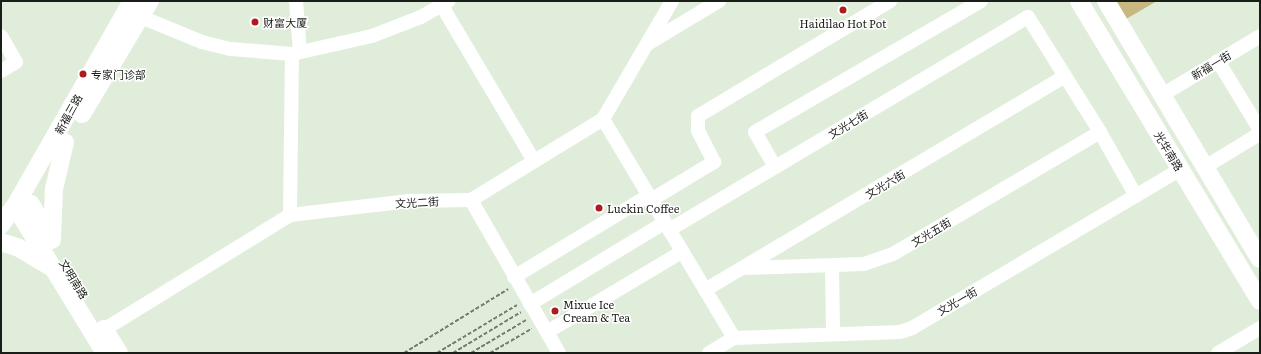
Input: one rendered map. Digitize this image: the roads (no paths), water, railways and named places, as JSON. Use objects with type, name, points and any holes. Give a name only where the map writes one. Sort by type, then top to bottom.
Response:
[{"type":"main road","name":"新福三路","points":[[23,205],[132,1]]},
{"type":"main road","points":[[1,225],[23,205],[65,142],[150,1]]},
{"type":"main road","name":"光华南路","points":[[1079,1],[1260,301]]},
{"type":"main road","name":"光华南路","points":[[1106,1],[1260,259]]},
{"type":"main road","points":[[52,241],[54,189],[65,142]]},
{"type":"main road","name":"文明南路","points":[[23,205],[52,241],[119,353]]},
{"type":"main road","name":"文明南路","points":[[23,205],[54,269],[105,353]]},
{"type":"main road","points":[[1,242],[20,248],[54,269]]},
{"type":"street","points":[[290,215],[296,53],[296,1]]},
{"type":"street","points":[[559,353],[514,282],[471,200],[603,119],[672,1]]},
{"type":"street","points":[[648,44],[719,1]]},
{"type":"street","points":[[514,282],[649,198],[714,162],[698,132],[698,116],[890,1]]},
{"type":"street","points":[[775,167],[755,132],[981,1]]},
{"type":"street","points":[[141,17],[202,42],[231,49],[296,53],[372,36],[446,3],[534,161]]},
{"type":"street","name":"文光七街","points":[[535,313],[666,227],[775,167],[1028,17],[1064,77]]},
{"type":"street","points":[[1,36],[16,62],[1,71]]},
{"type":"street","name":"新福一街","points":[[1162,94],[1259,38]]},
{"type":"street","points":[[1205,167],[1256,136],[1260,130],[1218,61]]},
{"type":"street","points":[[1064,77],[1100,132],[1136,196]]},
{"type":"street","name":"文光六街","points":[[705,290],[1064,77]]},
{"type":"street","points":[[603,119],[666,227],[734,338]]},
{"type":"street","name":"文光五街","points":[[742,268],[864,264],[894,254],[1100,132]]},
{"type":"street","name":"文光一街","points":[[709,353],[734,338],[833,333],[900,332],[912,328],[1181,169]]},
{"type":"street","name":"文光二街","points":[[105,329],[290,215],[409,201],[471,200]]},
{"type":"street","points":[[535,313],[682,252]]},
{"type":"street","points":[[832,266],[833,333]]},
{"type":"street","points":[[1218,353],[1260,328]]},
{"type":"place","name":"Haidilao Hot Pot","points":[[843,10]]},
{"type":"place","name":"财富大厦","points":[[255,22]]},
{"type":"place","name":"专家门诊部","points":[[83,74]]},
{"type":"place","name":"Luckin Coffee","points":[[599,208]]},
{"type":"place","name":"Mixue Ice Cream & Tea","points":[[555,311]]}]
